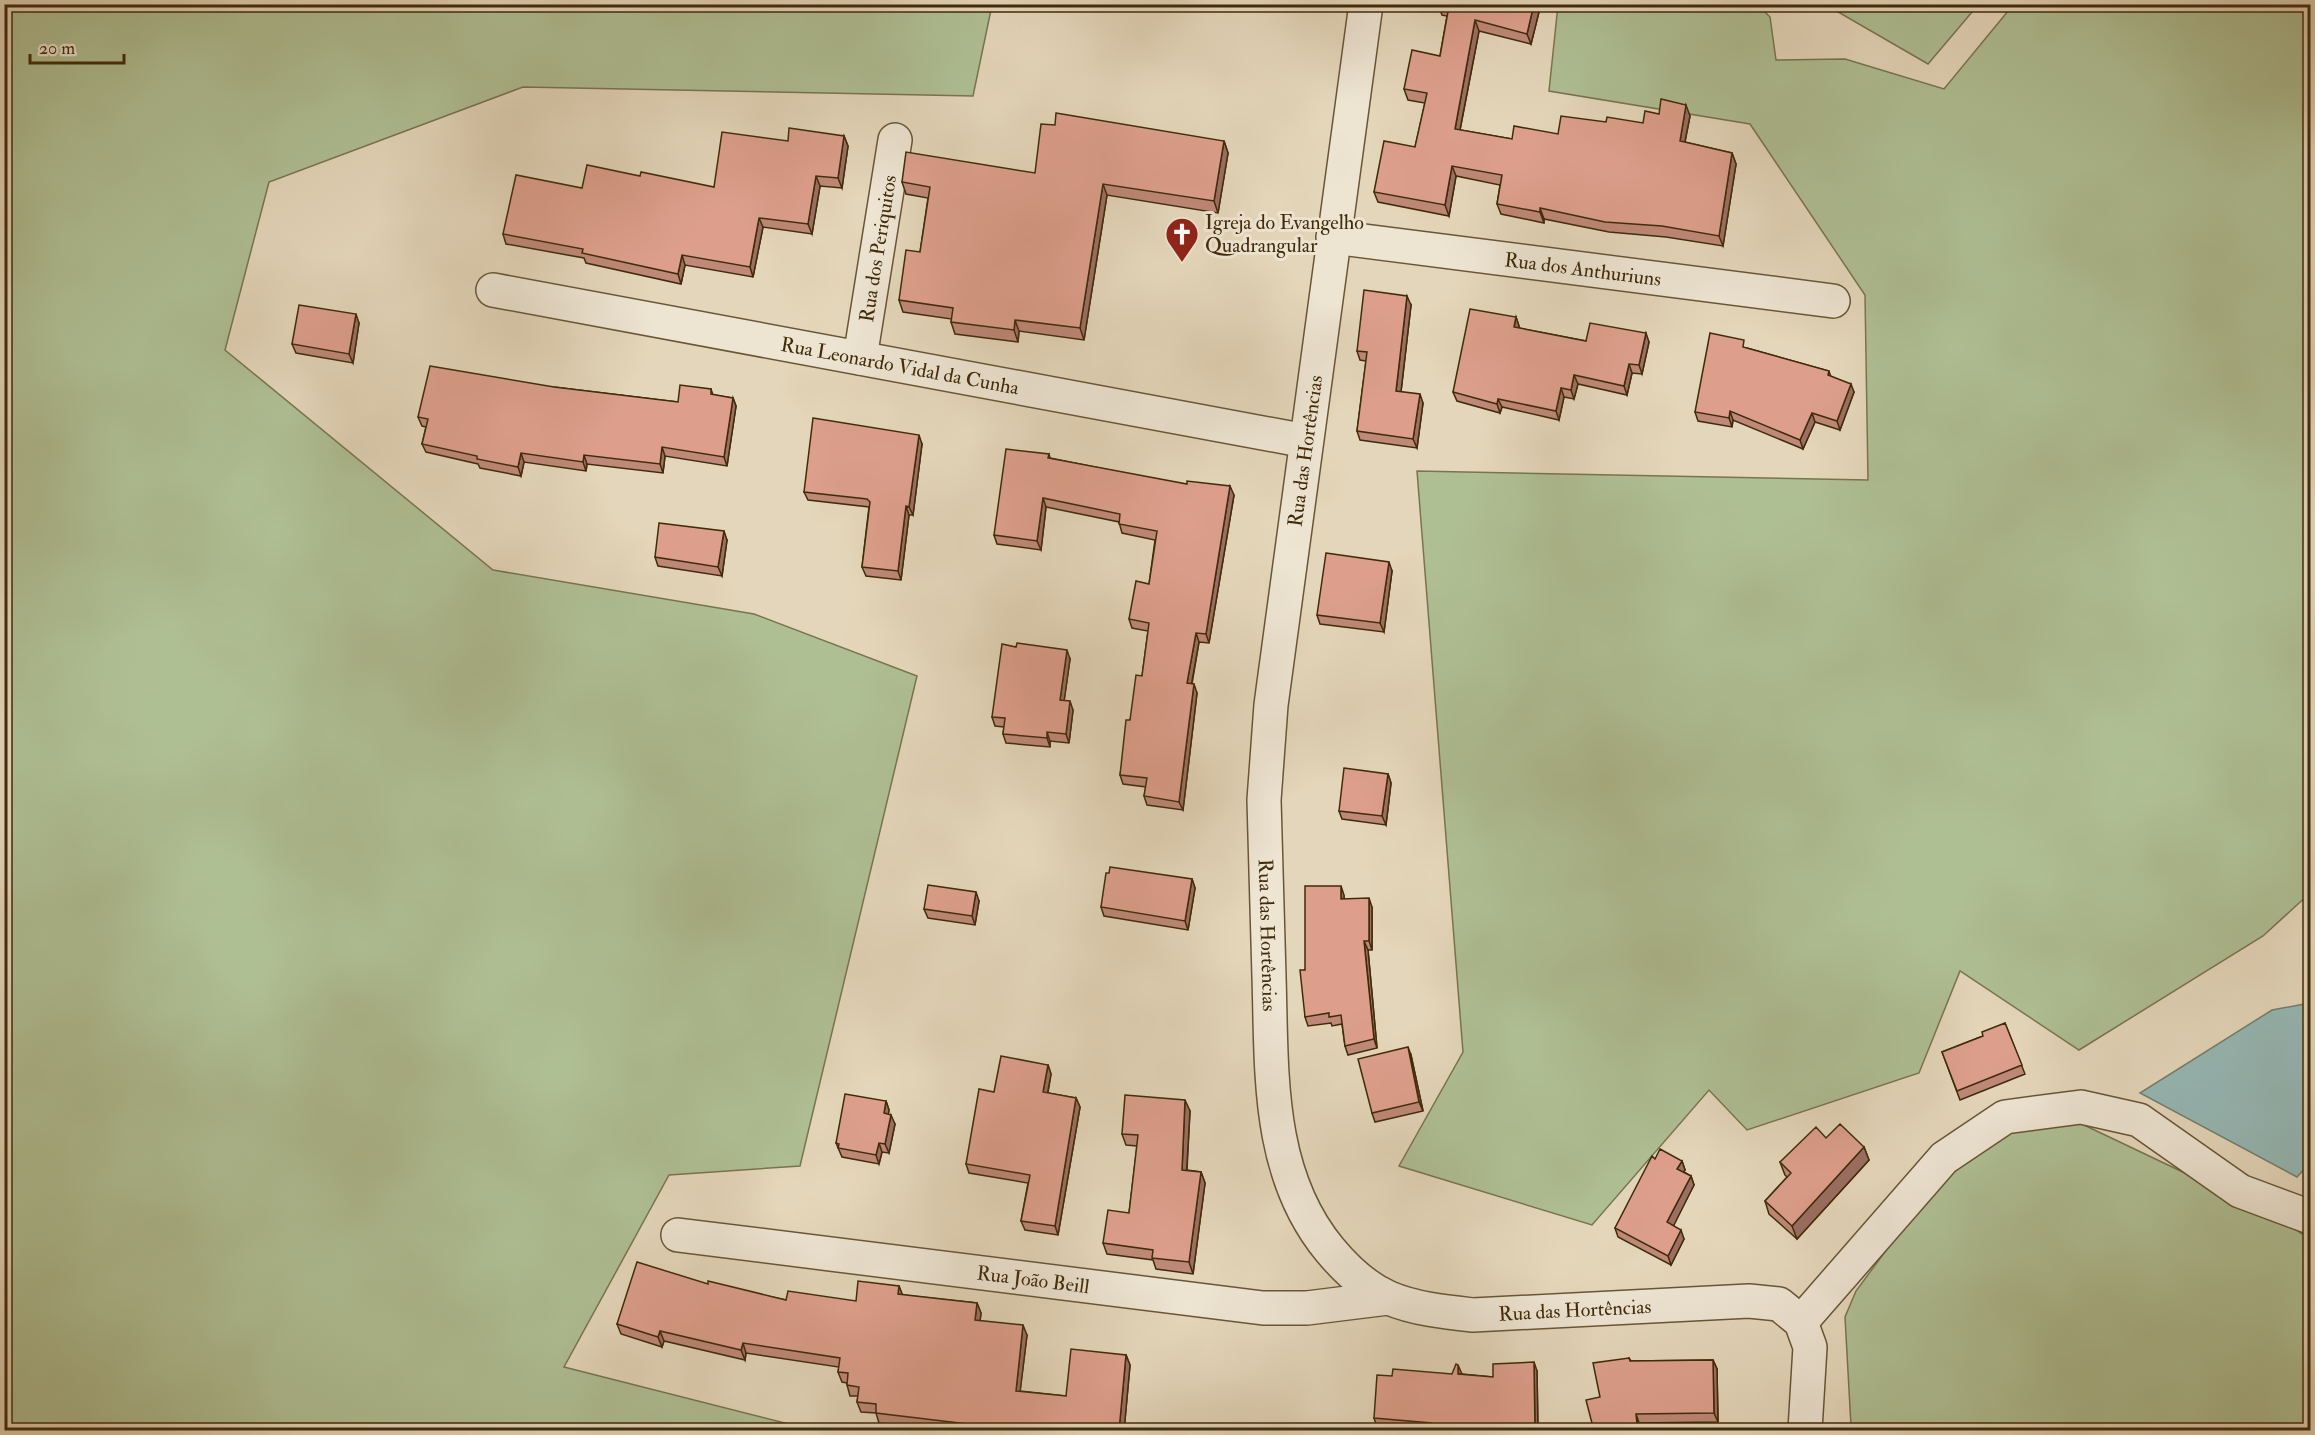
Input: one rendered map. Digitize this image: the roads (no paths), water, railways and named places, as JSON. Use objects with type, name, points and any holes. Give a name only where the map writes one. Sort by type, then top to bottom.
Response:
[{"type":"street","name":"Rua das Hortências","points":[[1366,4],[1271,705],[1264,800],[1272,1077],[1278,1136],[1290,1182],[1313,1230],[1346,1269],[1388,1298],[1429,1310],[1473,1315],[1749,1301],[1779,1304],[1802,1322]]},
{"type":"street","name":"Rua dos Periquitos","points":[[860,358],[895,140]]},
{"type":"street","name":"Rua dos Anthuriuns","points":[[1333,237],[1833,301]]},
{"type":"street","name":"Rua Leonardo Vidal da Cunha","points":[[493,290],[1306,441]]},
{"type":"street","points":[[1805,1431],[1810,1347],[1802,1322],[1944,1158],[2005,1117],[2080,1107],[2139,1120],[2240,1191],[2310,1216]]},
{"type":"street","name":"Rua João Beill","points":[[678,1235],[1263,1308],[1307,1308],[1388,1298]]},
{"type":"water","points":[[2310,1003],[2310,1163],[2297,1177],[2140,1093],[2272,1010]]},
{"type":"place","name":"Igreja do Evangelho Quadrangular","points":[[1182,263]]}]
